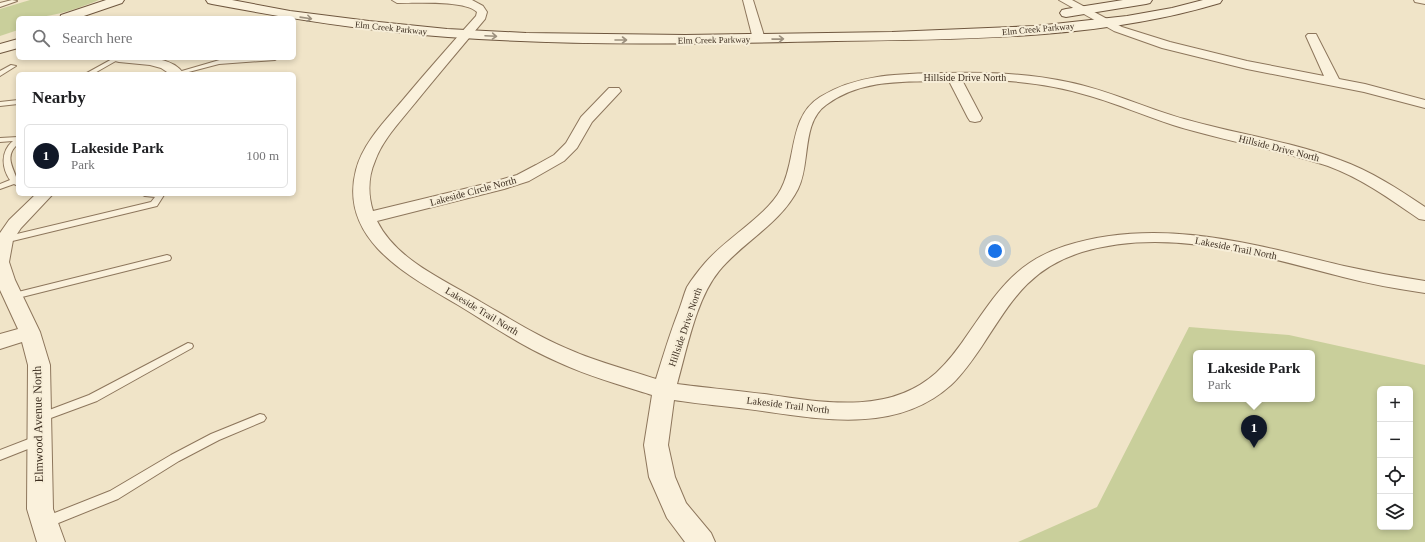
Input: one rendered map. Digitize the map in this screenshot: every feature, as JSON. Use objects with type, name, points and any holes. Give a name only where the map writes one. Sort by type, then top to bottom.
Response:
[{"type":"street","points":[[72,16],[118,0]]},
{"type":"street","points":[[90,16],[134,0]]},
{"type":"street","name":"Elm Creek Parkway","points":[[212,0],[295,16]]},
{"type":"street","name":"Elm Creek Parkway","points":[[266,0],[471,29],[586,40],[759,39],[987,33],[1107,23],[1178,11],[1216,0]]},
{"type":"street","points":[[398,0],[436,0]]},
{"type":"street","points":[[443,0],[458,0],[478,6],[482,12],[481,17],[471,29]]},
{"type":"street","points":[[748,0],[759,39]]},
{"type":"street","points":[[1064,0],[1107,23],[1143,38],[1179,49],[1247,65],[1333,81],[1425,104]]},
{"type":"street","name":"Elm Creek Parkway","points":[[1051,14],[1146,0]]},
{"type":"street","points":[[1419,0],[1425,1]]},
{"type":"street","name":"Elm Creek Parkway","points":[[296,16],[390,28],[471,29],[540,26],[650,26]]},
{"type":"street","name":"Elm Creek Parkway","points":[[740,25],[769,25]]},
{"type":"street","name":"Lakeside Trail North","points":[[471,29],[386,130],[370,152],[363,172],[361,196],[367,218],[377,236],[391,252],[413,270],[509,327],[546,348],[598,370],[664,390],[826,411],[854,412],[879,410],[902,403],[919,396],[937,385],[950,373],[1008,293],[1025,274],[1056,256],[1078,248],[1110,241],[1146,237],[1185,239],[1227,244],[1368,278],[1425,287]]},
{"type":"street","points":[[1312,36],[1333,81]]},
{"type":"street","points":[[2,48],[8,43],[16,40]]},
{"type":"street","points":[[2,48],[16,44]]},
{"type":"street","points":[[2,48],[16,49]]},
{"type":"street","points":[[147,60],[168,67],[176,72]]},
{"type":"street","points":[[953,76],[975,118]]},
{"type":"street","name":"Hillside Drive North","points":[[701,542],[676,510],[662,477],[656,445],[664,390],[682,329],[696,287],[731,247],[776,209],[790,188],[796,168],[805,124],[811,112],[821,102],[836,93],[852,86],[871,81],[897,78],[953,76],[1012,77],[1068,86],[1095,93],[1179,122],[1309,155],[1359,174],[1425,215]]},
{"type":"street","name":"Lakeside Circle North","points":[[367,218],[498,186],[523,178],[559,158],[572,145],[586,120],[614,91]]},
{"type":"street","name":"Elmwood Avenue North","points":[[43,196],[14,224],[2,240],[0,262],[5,280],[30,332],[39,365],[40,509],[48,532]]},
{"type":"street","points":[[0,342],[30,332]]},
{"type":"lane","points":[[0,5],[14,1]]},
{"type":"lane","points":[[92,72],[114,60]]},
{"type":"lane","points":[[182,72],[224,60]]},
{"type":"lane","points":[[219,62],[254,60]]},
{"type":"lane","points":[[0,74],[13,66]]},
{"type":"lane","points":[[0,104],[16,102]]},
{"type":"lane","points":[[0,140],[16,140]]},
{"type":"lane","points":[[16,142],[9,148],[6,159],[12,179],[16,182]]},
{"type":"lane","points":[[0,187],[16,183]]},
{"type":"lane","points":[[2,240],[154,204],[159,196]]},
{"type":"lane","points":[[14,296],[167,258]]},
{"type":"lane","points":[[0,455],[39,429],[188,346]]},
{"type":"lane","points":[[48,532],[114,495],[175,458],[215,437],[260,418]]},
{"type":"green space","points":[[30,0],[99,0],[59,14],[45,16],[16,16],[16,31],[0,36],[0,9]]},
{"type":"green space","points":[[1189,327],[1289,335],[1425,365],[1425,542],[1018,542],[1097,507]]},
{"type":"place","name":"Lakeside Park","points":[[1254,448]]}]
